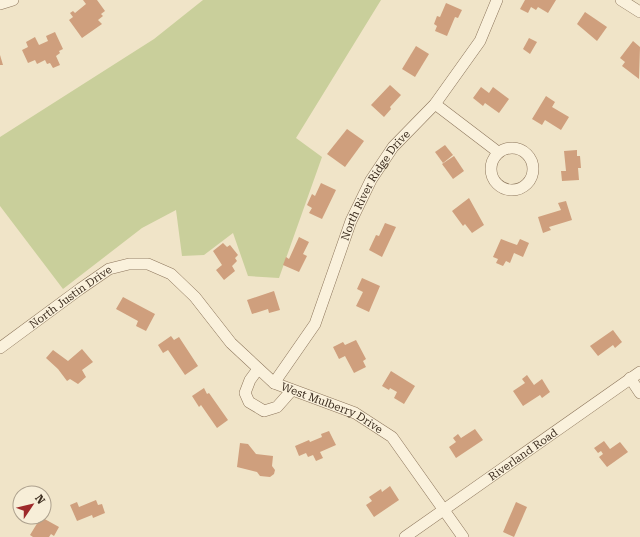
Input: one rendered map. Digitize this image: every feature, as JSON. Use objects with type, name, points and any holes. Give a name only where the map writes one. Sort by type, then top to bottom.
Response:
[{"type":"street","points":[[0,4],[13,0]]},
{"type":"street","name":"North River Ridge Drive","points":[[274,383],[315,324],[351,221],[371,180],[393,148],[435,104],[480,41],[498,0]]},
{"type":"street","points":[[621,0],[640,12]]},
{"type":"street","points":[[435,104],[498,152]]},
{"type":"street","name":"North Justin Drive","points":[[0,348],[109,269],[129,264],[148,264]]},
{"type":"street","name":"West Mulberry Drive","points":[[148,264],[171,274],[190,292],[231,343],[274,383],[355,413],[392,437],[463,537]]},
{"type":"street","points":[[258,369],[250,380],[245,393],[249,402],[264,410],[277,407],[292,390]]},
{"type":"street","name":"Riverland Road","points":[[405,537],[640,372]]},
{"type":"street","points":[[630,378],[640,393]]},
{"type":"green space","points":[[203,0],[381,0],[296,138],[322,157],[279,278],[248,276],[233,233],[204,255],[182,256],[176,210],[142,228],[63,289],[0,206],[0,137],[154,39]]},
{"type":"building","points":[[83,0],[97,0],[105,11],[101,14],[103,16],[98,20],[102,24],[82,38],[69,20],[73,17],[70,13],[73,11],[75,13],[86,4]]},
{"type":"building","points":[[525,0],[556,0],[548,13],[538,7],[536,10],[531,7],[528,13],[520,9]]},
{"type":"building","points":[[446,3],[462,10],[458,18],[455,17],[447,36],[435,31],[437,26],[434,24],[437,16],[440,17]]},
{"type":"building","points":[[585,12],[607,27],[597,41],[577,24]]},
{"type":"building","points":[[55,32],[63,49],[59,51],[60,53],[56,56],[60,65],[53,68],[50,63],[47,64],[45,60],[37,64],[35,60],[28,63],[22,50],[28,47],[26,42],[35,37],[39,45],[48,41],[46,36]]},
{"type":"building","points":[[529,38],[537,42],[530,54],[523,49]]},
{"type":"building","points":[[633,41],[640,47],[639,79],[622,66],[625,62],[620,58]]},
{"type":"building","points":[[416,46],[429,54],[415,77],[402,69]]},
{"type":"building","points":[[0,55],[3,65],[0,65]]},
{"type":"building","points":[[390,85],[401,95],[390,107],[391,109],[384,117],[371,105]]},
{"type":"building","points":[[481,87],[489,93],[493,87],[509,99],[499,113],[485,103],[483,106],[473,98]]},
{"type":"building","points":[[546,96],[555,102],[552,107],[569,117],[561,130],[545,120],[542,125],[532,119]]},
{"type":"building","points":[[347,129],[364,141],[345,167],[327,154]]},
{"type":"building","points":[[445,145],[453,155],[443,163],[435,152]]},
{"type":"building","points":[[577,150],[577,156],[580,156],[581,168],[578,168],[579,180],[562,181],[561,171],[566,171],[564,151]]},
{"type":"building","points":[[454,156],[464,171],[453,179],[442,164]]},
{"type":"building","points":[[321,183],[336,190],[322,219],[309,213],[312,208],[307,205],[312,194],[315,196]]},
{"type":"building","points":[[469,198],[484,225],[472,233],[465,224],[463,226],[452,211]]},
{"type":"building","points":[[566,201],[572,220],[549,227],[551,230],[543,233],[538,217],[561,210],[558,203]]},
{"type":"building","points":[[385,223],[396,227],[382,257],[369,250],[376,235],[379,236]]},
{"type":"building","points":[[299,237],[309,242],[303,254],[307,256],[299,272],[283,265],[286,257],[289,259]]},
{"type":"building","points":[[501,239],[517,245],[520,239],[529,243],[523,257],[514,253],[510,263],[506,261],[503,266],[496,263],[498,259],[493,257]]},
{"type":"building","points":[[223,243],[227,247],[230,245],[238,255],[235,258],[237,261],[232,266],[235,271],[224,280],[216,270],[222,265],[213,251]]},
{"type":"building","points":[[362,278],[380,286],[369,312],[356,306],[363,292],[357,289]]},
{"type":"building","points":[[274,291],[280,310],[269,313],[268,309],[252,314],[247,300]]},
{"type":"building","points":[[123,297],[155,314],[146,331],[136,326],[138,321],[116,309]]},
{"type":"building","points":[[613,330],[622,342],[615,348],[613,345],[598,356],[590,346]]},
{"type":"building","points":[[171,336],[174,340],[179,337],[198,366],[185,375],[168,350],[163,353],[158,345]]},
{"type":"building","points":[[356,340],[366,359],[363,361],[366,367],[354,373],[345,356],[339,359],[333,347],[343,342],[345,345]]},
{"type":"building","points":[[82,349],[93,362],[82,370],[86,377],[78,384],[70,379],[67,381],[58,369],[46,358],[53,350],[68,361]]},
{"type":"building","points":[[391,371],[415,386],[404,404],[394,398],[397,392],[382,386]]},
{"type":"building","points":[[527,375],[534,385],[542,379],[550,392],[542,398],[540,395],[523,406],[513,391],[525,383],[522,379]]},
{"type":"building","points":[[204,388],[228,420],[217,428],[201,405],[199,407],[192,396]]},
{"type":"building","points":[[475,429],[483,440],[456,458],[449,447],[456,442],[453,438],[458,434],[461,438]]},
{"type":"building","points":[[329,431],[336,445],[320,452],[323,458],[316,461],[313,455],[308,457],[306,453],[299,456],[295,446],[309,440],[310,442],[322,437],[321,434]]},
{"type":"building","points":[[604,441],[610,449],[620,442],[628,452],[607,467],[599,457],[603,454],[601,451],[598,453],[594,448]]},
{"type":"building","points":[[240,443],[248,444],[256,454],[273,456],[272,466],[275,470],[274,474],[270,477],[260,476],[257,472],[237,467]]},
{"type":"building","points":[[390,486],[399,500],[374,517],[366,505],[372,501],[369,497],[381,489],[382,492]]},
{"type":"building","points":[[96,500],[98,505],[102,504],[105,513],[93,518],[92,515],[77,521],[70,505],[77,502],[79,507]]},
{"type":"building","points":[[516,502],[527,507],[514,537],[503,532]]},
{"type":"building","points":[[52,523],[59,527],[54,536],[51,534],[49,537],[33,537],[30,535],[36,525],[52,525]]}]
